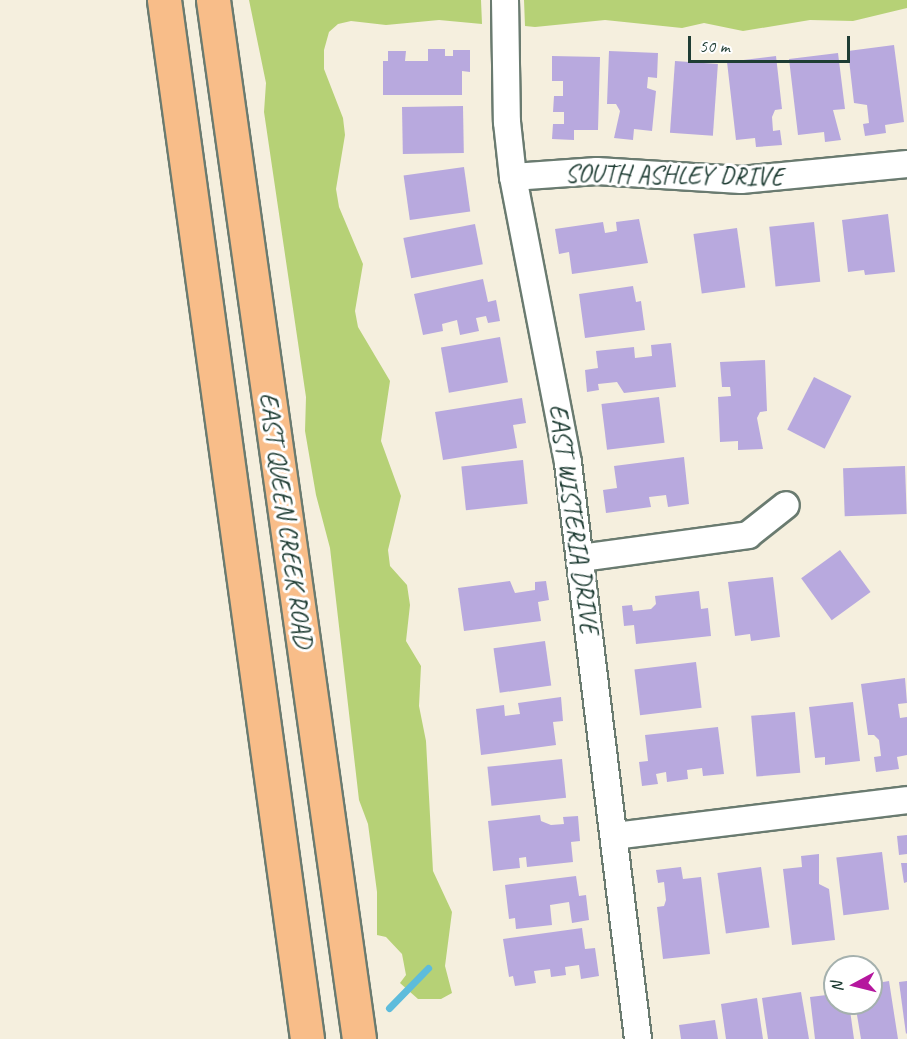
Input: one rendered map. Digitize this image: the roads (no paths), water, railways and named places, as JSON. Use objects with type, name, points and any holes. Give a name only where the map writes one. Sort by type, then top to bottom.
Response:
[{"type":"main road","name":"EAST QUEEN CREEK ROAD","points":[[164,0],[307,1039]]},
{"type":"main road","name":"EAST QUEEN CREEK ROAD","points":[[213,0],[359,1039]]},
{"type":"street","name":"EAST WISTERIA DRIVE","points":[[505,0],[507,122],[513,177],[558,399],[581,558],[638,1039]]},
{"type":"street","name":"SOUTH ASHLEY DRIVE","points":[[513,177],[597,171],[741,180],[907,164]]},
{"type":"street","points":[[581,558],[748,535],[786,505]]},
{"type":"street","points":[[614,836],[907,800]]},
{"type":"waterway","points":[[389,1008],[428,968]]}]
